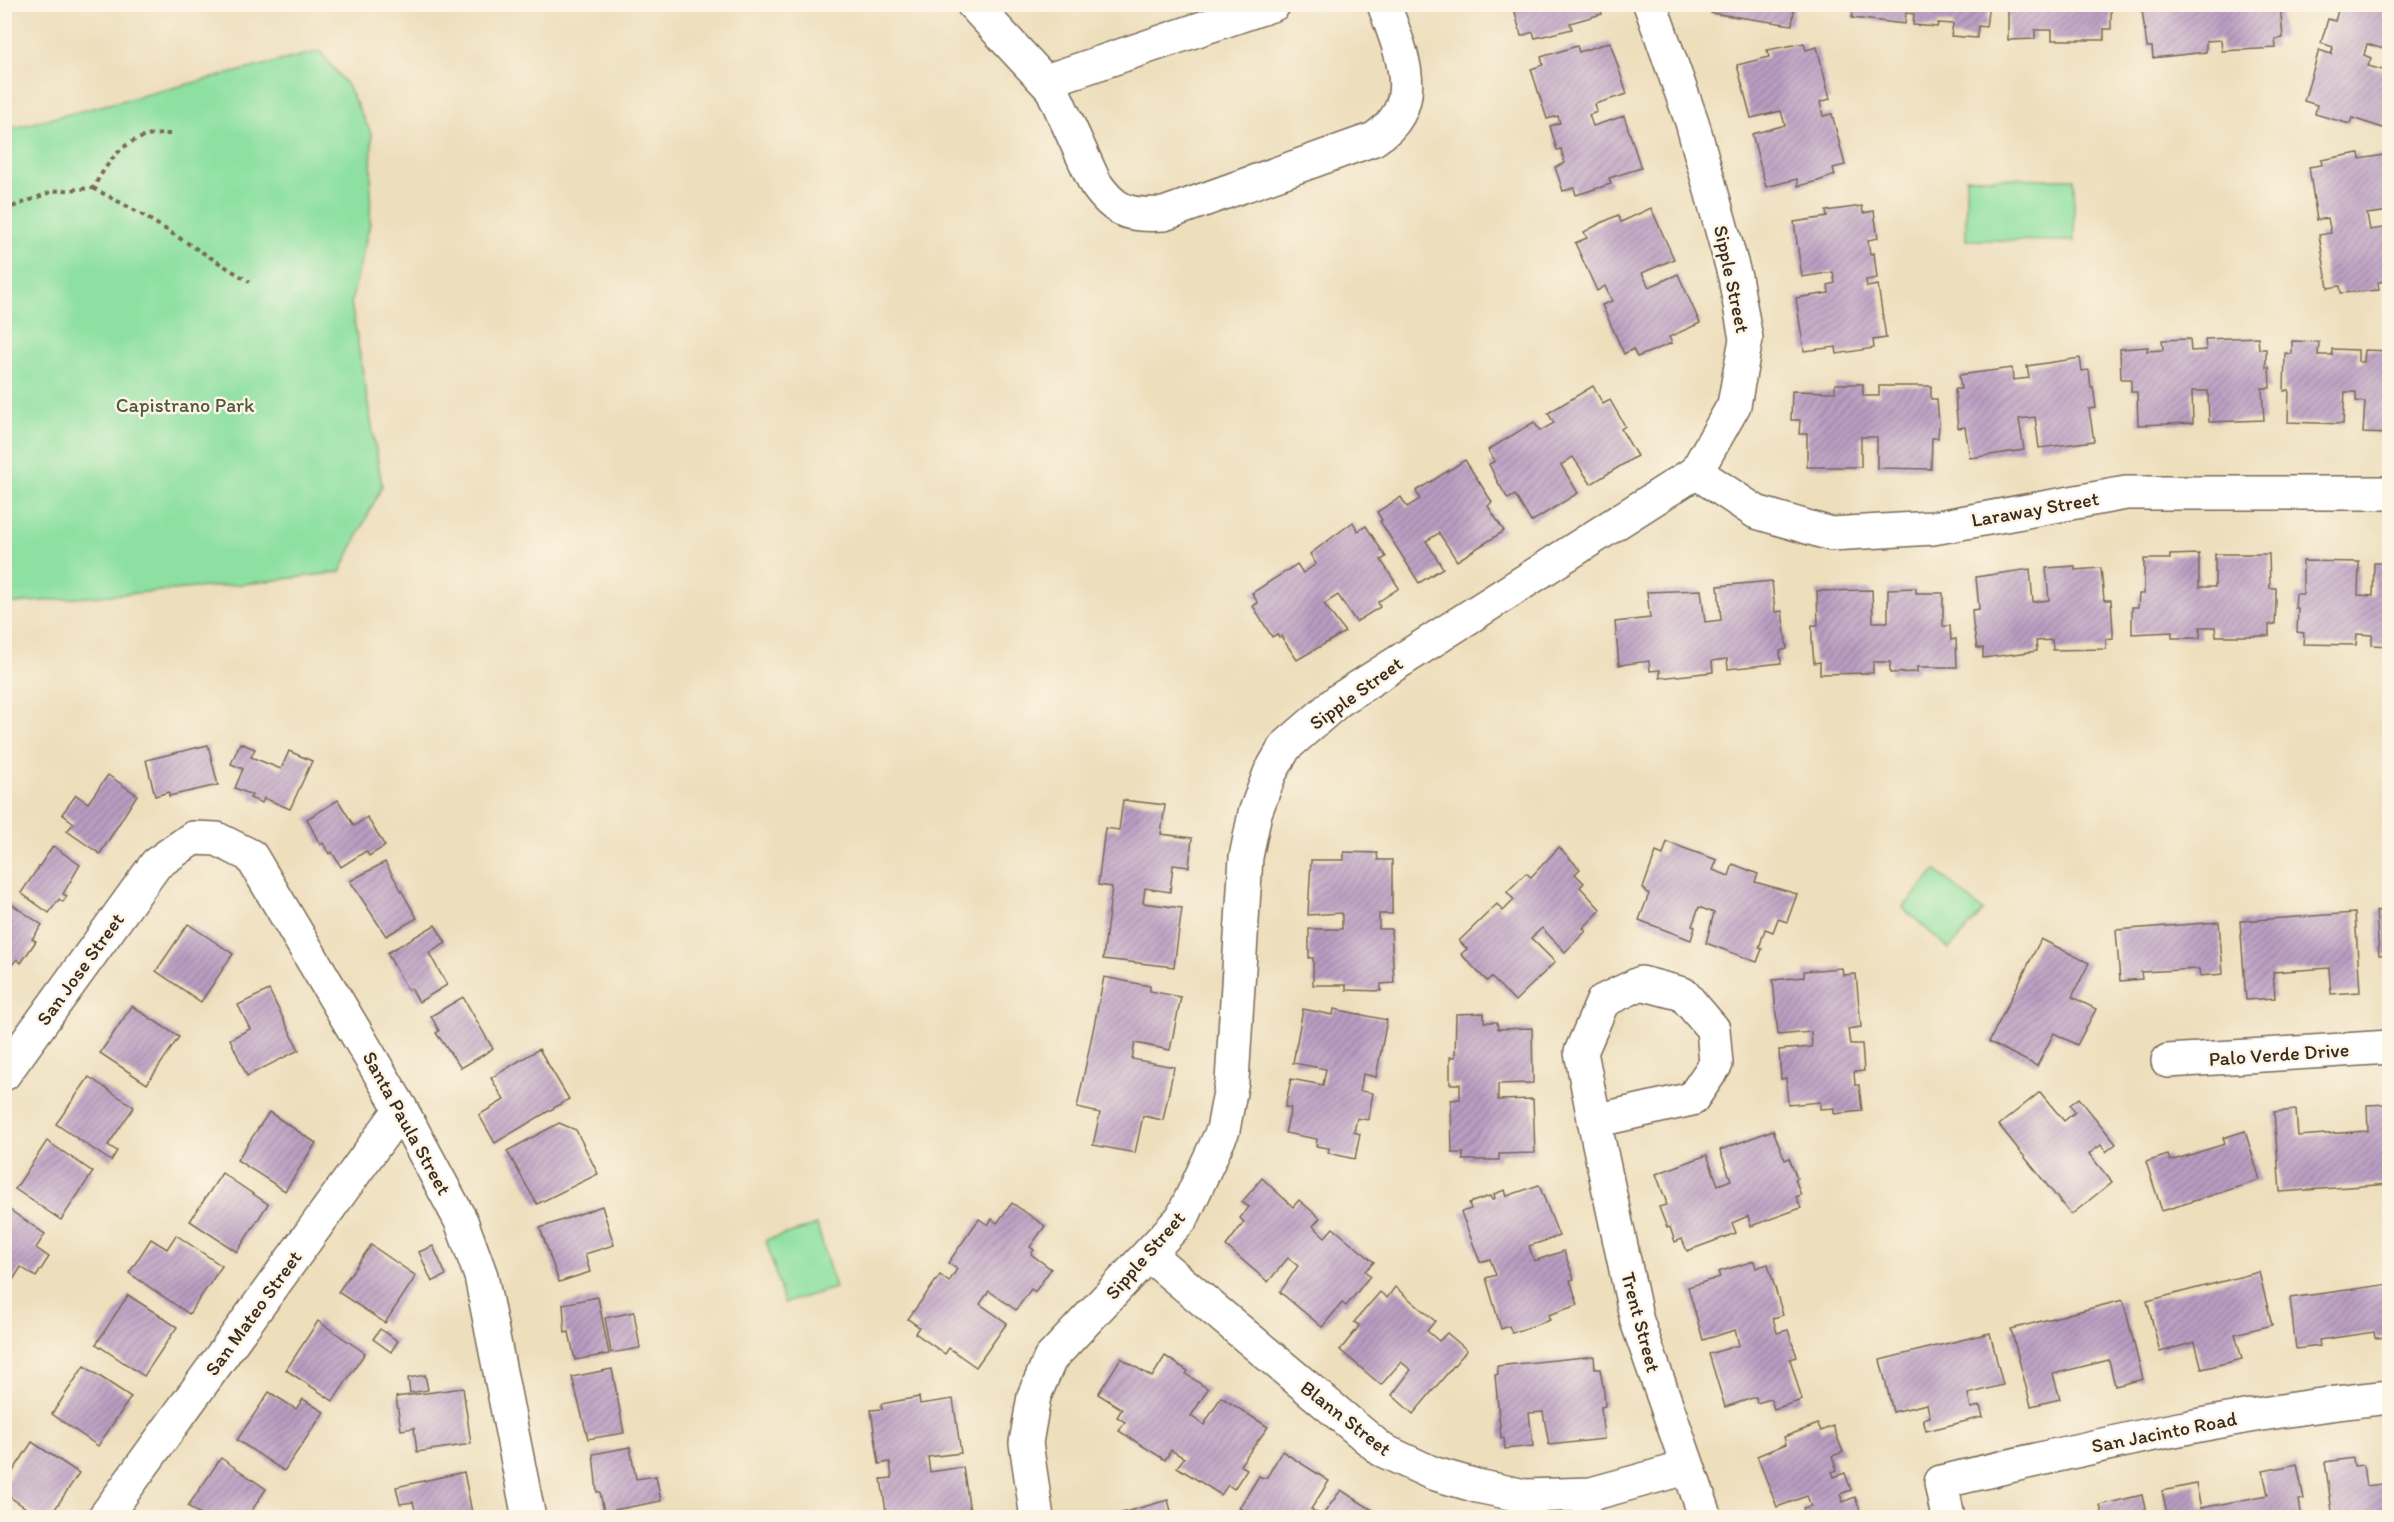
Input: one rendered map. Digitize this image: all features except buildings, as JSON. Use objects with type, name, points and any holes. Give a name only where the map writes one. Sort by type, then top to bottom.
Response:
[{"type":"street","points":[[973,4],[1052,89],[1095,183],[1103,195],[1126,213],[1164,214],[1374,139],[1385,132],[1402,105],[1407,73],[1384,4]]},
{"type":"street","points":[[1046,81],[1274,4]]},
{"type":"street","name":"Sipple Street","points":[[1037,1518],[1026,1443],[1034,1396],[1050,1359],[1182,1218],[1223,1130],[1233,1081],[1246,857],[1255,813],[1269,773],[1284,747],[1339,700],[1696,472],[1734,405],[1746,339],[1735,277],[1695,133],[1650,4]]},
{"type":"street","name":"Laraway Street","points":[[1696,472],[1756,512],[1832,534],[1933,528],[2126,493],[2390,493]]},
{"type":"street","name":"Santa Paula Street","points":[[156,864],[193,838],[218,839],[251,856],[401,1109],[461,1221],[481,1276],[529,1518]]},
{"type":"street","name":"San Jose Street","points":[[4,1074],[156,864]]},
{"type":"street","name":"Trent Street","points":[[1594,1121],[1692,1100],[1716,1064],[1713,1029],[1683,994],[1641,983],[1604,1001],[1581,1052],[1594,1121],[1637,1321],[1686,1468],[1706,1518]]},
{"type":"street","name":"Palo Verde Drive","points":[[2168,1061],[2390,1047]]},
{"type":"street","name":"San Mateo Street","points":[[104,1518],[401,1109]]},
{"type":"street","name":"Blann Street","points":[[1149,1255],[1382,1450],[1432,1473],[1477,1486],[1525,1496],[1591,1494],[1686,1468]]},
{"type":"street","name":"San Jacinto Road","points":[[1948,1518],[1941,1482],[2146,1434],[2304,1406],[2390,1397]]},
{"type":"path","points":[[93,188],[110,159],[131,141],[149,133],[170,134]]},
{"type":"path","points":[[4,210],[54,191],[93,188],[136,211],[250,282]]},
{"type":"green space","name":"Capistrano Park","points":[[320,51],[346,84],[372,135],[370,223],[351,303],[382,486],[340,572],[244,584],[5,604],[5,130]]},
{"type":"green space","points":[[1966,178],[2074,179],[2074,241],[1966,240]]},
{"type":"green space","points":[[1936,870],[1983,911],[1949,949],[1903,908]]},
{"type":"green space","points":[[817,1225],[835,1288],[784,1303],[766,1240]]}]
